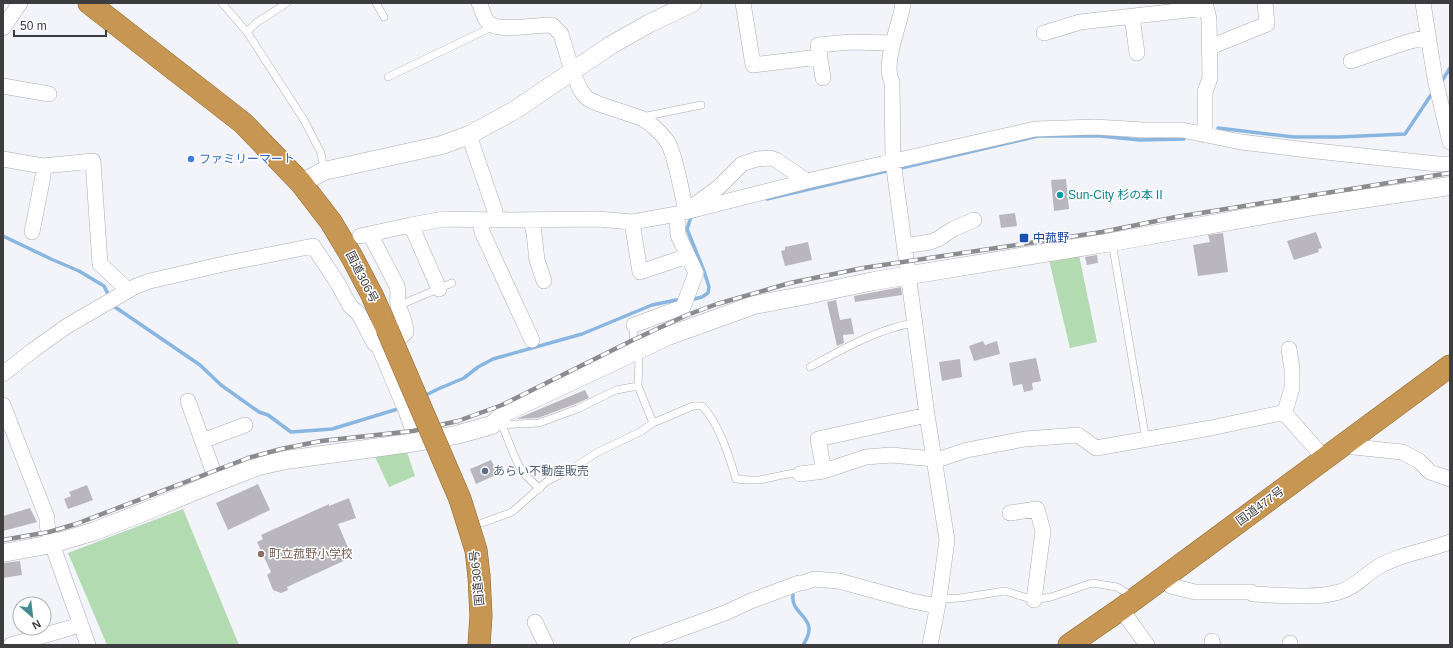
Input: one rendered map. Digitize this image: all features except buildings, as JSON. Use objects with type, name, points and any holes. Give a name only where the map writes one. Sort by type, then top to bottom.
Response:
[{"type":"highway","name":"国道306号","points":[[89,3],[243,122],[301,183],[331,222],[372,295],[383,338],[460,499],[476,550],[481,616],[479,645]]},
{"type":"highway","name":"国道477号","points":[[1069,645],[1129,603],[1450,366]]},
{"type":"street","points":[[3,28],[20,3]]},
{"type":"street","points":[[480,3],[487,21],[494,26],[506,27],[552,25],[561,34],[572,71],[580,89],[588,99],[642,118],[649,122],[668,142],[676,167],[681,212],[678,235],[696,272],[683,307],[634,325]]},
{"type":"street","points":[[301,183],[324,171],[442,145],[469,135],[515,110],[611,45],[650,23],[692,3]]},
{"type":"street","points":[[742,3],[753,65],[819,57]]},
{"type":"street","points":[[903,3],[892,43],[890,78],[892,82],[893,161],[927,415],[947,540],[930,645]]},
{"type":"street","points":[[1210,47],[1267,24],[1265,3]]},
{"type":"street","points":[[1423,3],[1435,79],[1450,142]]},
{"type":"street","points":[[1044,33],[1080,22],[1206,6],[1209,19],[1210,78],[1204,92],[1205,135]]},
{"type":"street","points":[[1132,16],[1137,52]]},
{"type":"street","points":[[1351,61],[1428,36]]},
{"type":"street","points":[[823,78],[818,45],[850,42],[892,43]]},
{"type":"street","points":[[3,86],[49,94]]},
{"type":"street","points":[[3,374],[67,326],[123,293],[150,281],[228,263],[313,246],[337,282],[350,306],[359,314],[374,343],[383,338],[402,336],[406,332],[406,325],[398,303],[399,292],[397,286],[365,235],[444,219],[598,219],[632,222],[681,212],[807,181],[1035,129],[1095,127],[1144,130],[1182,130],[1241,142],[1438,164],[1450,164]]},
{"type":"street","points":[[469,135],[495,211],[496,220]]},
{"type":"street","points":[[681,212],[719,187],[742,164],[757,159],[770,158],[807,181]]},
{"type":"street","points":[[3,159],[43,166],[93,161],[100,264],[123,293]]},
{"type":"street","points":[[32,232],[43,176],[43,166]]},
{"type":"street","points":[[3,553],[52,544],[95,531],[259,466],[286,460],[417,442],[456,435],[497,425],[506,412],[668,336],[754,305],[874,281],[1112,242],[1314,206],[1450,186]]},
{"type":"street","points":[[480,220],[482,232],[532,340]]},
{"type":"street","points":[[531,220],[537,260],[544,281]]},
{"type":"street","points":[[904,246],[930,242],[974,220]]},
{"type":"street","points":[[632,222],[640,272],[688,256]]},
{"type":"street","points":[[411,225],[446,286]]},
{"type":"street","points":[[383,338],[417,442]]},
{"type":"street","points":[[1284,415],[1292,388],[1292,369],[1289,349]]},
{"type":"street","points":[[188,401],[217,482]]},
{"type":"street","points":[[3,405],[47,518],[47,525],[52,544],[88,645]]},
{"type":"street","points":[[800,474],[824,471],[866,457],[891,454],[934,459],[943,458],[967,450],[1025,439],[1078,435],[1096,448],[1281,414],[1287,416],[1325,459]]},
{"type":"street","points":[[824,471],[818,439],[927,415]]},
{"type":"street","points":[[202,441],[245,425]]},
{"type":"street","points":[[1347,442],[1354,447],[1402,452],[1419,461],[1430,472],[1450,479]]},
{"type":"street","points":[[1010,513],[1037,509],[1043,531],[1034,600]]},
{"type":"street","points":[[1164,577],[1171,586],[1195,592],[1251,592],[1253,594],[1322,595],[1340,592],[1354,584],[1377,567],[1407,554],[1450,542]]},
{"type":"street","points":[[638,645],[725,614],[751,601],[799,583],[814,579],[839,581],[912,601],[938,602]]},
{"type":"street","points":[[1129,603],[1147,645]]},
{"type":"street","points":[[535,622],[546,645]]},
{"type":"street","points":[[12,645],[80,624]]},
{"type":"lane","points":[[222,3],[247,32],[316,141],[321,153],[324,171]]},
{"type":"lane","points":[[247,32],[256,23],[287,3]]},
{"type":"lane","points":[[376,3],[384,17]]},
{"type":"lane","points":[[388,77],[494,26]]},
{"type":"lane","points":[[642,118],[701,105]]},
{"type":"lane","points":[[1112,242],[1146,440]]},
{"type":"lane","points":[[407,302],[446,286]]},
{"type":"lane","points":[[810,367],[854,343],[904,325],[914,323]]},
{"type":"lane","points":[[634,325],[635,352],[639,360],[638,386],[653,423]]},
{"type":"lane","points":[[540,488],[522,472],[497,425],[539,423],[577,409],[616,390],[638,386]]},
{"type":"lane","points":[[482,523],[512,512],[551,479],[574,468],[598,452],[640,432],[653,423],[693,406],[702,406],[716,426],[736,479],[760,480],[796,472],[800,474]]},
{"type":"lane","points":[[938,602],[1005,591],[1034,600],[1051,597],[1092,583],[1117,588],[1129,603]]},
{"type":"green space","points":[[1079,255],[1097,342],[1070,348],[1049,260]]},
{"type":"green space","points":[[407,452],[415,476],[389,487],[375,457]]},
{"type":"green space","points":[[183,509],[239,645],[107,645],[68,553]]},
{"type":"waterway","points":[[1440,84],[1450,68]]},
{"type":"waterway","points":[[1218,128],[1294,137],[1339,137],[1405,134],[1433,92]]},
{"type":"waterway","points":[[897,169],[1038,136],[1100,136],[1140,140],[1184,139]]},
{"type":"waterway","points":[[767,199],[891,170]]},
{"type":"waterway","points":[[690,300],[702,297],[708,293],[709,287],[687,229],[691,217],[695,216]]},
{"type":"waterway","points":[[3,236],[79,271],[104,286],[109,296]]},
{"type":"waterway","points":[[424,396],[464,378],[478,367],[493,359],[582,334],[652,305],[682,300]]},
{"type":"waterway","points":[[113,304],[115,307],[200,365],[221,385],[259,412],[268,415],[291,432],[332,429],[401,408]]},
{"type":"waterway","points":[[793,595],[793,602],[804,617],[809,628],[808,636],[803,645]]},
{"type":"railway","points":[[3,540],[49,532],[76,524],[248,458],[281,449],[321,441],[413,431],[458,421],[502,405],[687,315],[717,304],[790,283],[863,268],[1102,232],[1176,217],[1450,173]]},
{"type":"place","name":"ファミリーマート","points":[[191,159]]},
{"type":"place","name":"Sun-City 杉の本Ⅱ","points":[[1060,195]]},
{"type":"place","name":"中菰野","points":[[1024,238]]},
{"type":"place","name":"あらい不動産販売","points":[[485,471]]},
{"type":"place","name":"町立菰野小学校","points":[[261,554]]}]
